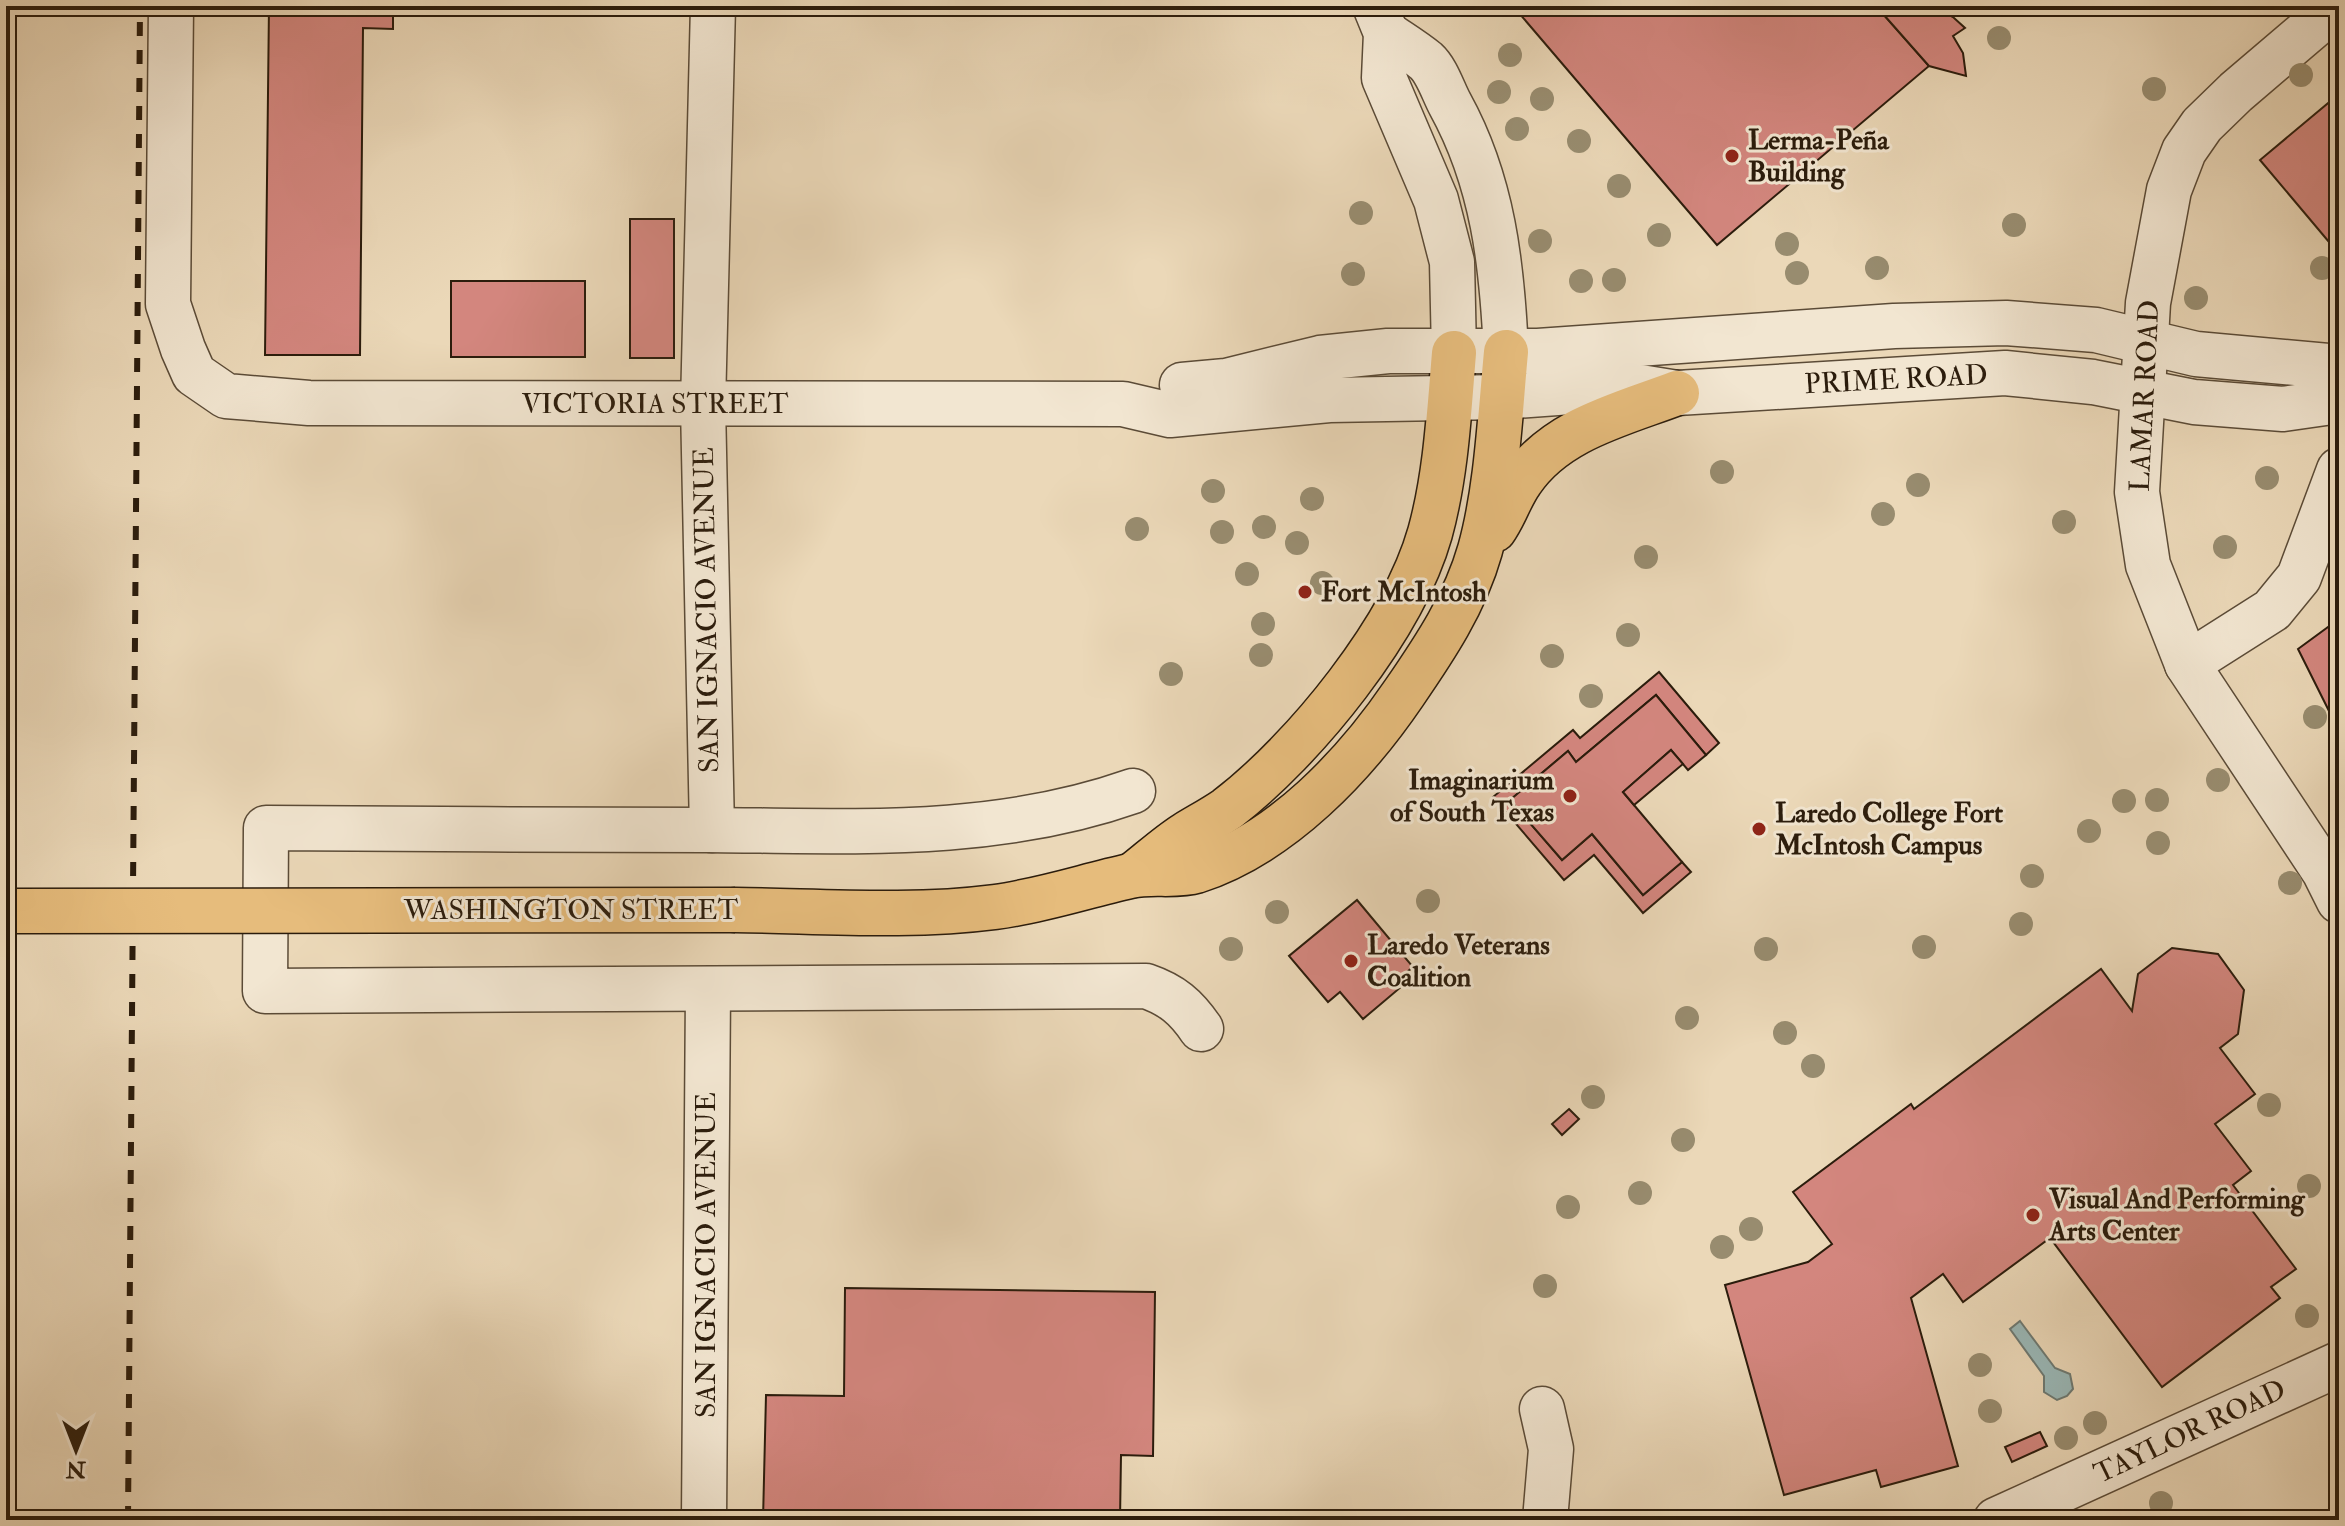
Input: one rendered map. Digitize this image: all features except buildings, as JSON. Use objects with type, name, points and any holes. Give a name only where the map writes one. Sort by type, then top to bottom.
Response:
[{"type":"main road","points":[[1133,875],[1193,872],[1233,856],[1281,826],[1378,732],[1433,651],[1462,600],[1481,548],[1506,352]]},
{"type":"main road","points":[[1133,875],[1183,836],[1227,809],[1288,753],[1382,636],[1408,588],[1429,535],[1441,484],[1454,353]]},
{"type":"main road","points":[[1481,548],[1504,516],[1521,480],[1554,449],[1604,419],[1677,393]]},
{"type":"main road","name":"WASHINGTON STREET","points":[[6,911],[872,912],[995,907],[1070,893],[1133,875]]},
{"type":"street","name":"VICTORIA STREET","points":[[171,6],[168,304],[194,374],[226,396],[309,403],[1123,404],[1170,415],[1329,400],[1450,398]]},
{"type":"street","name":"SAN IGNACIO AVENUE","points":[[712,830],[703,405],[713,6]]},
{"type":"street","name":"LAMAR ROAD","points":[[2337,6],[2213,114],[2184,151],[2169,190],[2159,234],[2144,344],[2137,492],[2148,565],[2187,664],[2324,871],[2339,901]]},
{"type":"street","points":[[1380,20],[1428,63],[1468,137],[1488,190],[1498,241],[1504,287],[1506,352]]},
{"type":"street","points":[[1380,20],[1384,78],[1436,200],[1452,262],[1454,353]]},
{"type":"street","name":"PRIME ROAD","points":[[1454,353],[1894,326],[2006,323],[2096,330],[2144,344],[2196,354],[2339,367]]},
{"type":"street","name":"VICTORIA STREET","points":[[1123,404],[1161,387],[1226,381],[1320,358],[1388,351],[1454,353]]},
{"type":"street","name":"PRIME ROAD","points":[[1450,398],[1640,387],[1677,393],[2005,373],[2283,409],[2339,401]]},
{"type":"street","points":[[2187,664],[2272,610],[2299,577],[2339,470]]},
{"type":"street","points":[[1133,791],[1086,808],[1025,822],[894,831],[266,828],[265,991],[1146,986],[1167,993],[1187,1010],[1201,1029]]},
{"type":"street","name":"SAN IGNACIO AVENUE","points":[[704,1520],[708,989]]},
{"type":"street","name":"TAYLOR ROAD","points":[[2013,1517],[2339,1364]]},
{"type":"street","points":[[1542,1409],[1551,1449],[1545,1520]]},
{"type":"water","points":[[2020,1321],[2055,1368],[2070,1374],[2073,1389],[2067,1396],[2057,1400],[2044,1392],[2044,1376],[2010,1329]]},
{"type":"railway","points":[[128,1520],[140,6]]},
{"type":"place","name":"Lerma-Peña Building","points":[[1732,156]]},
{"type":"place","name":"Fort McIntosh","points":[[1305,592]]},
{"type":"place","name":"Imaginarium of South Texas","points":[[1570,796]]},
{"type":"place","name":"Laredo College Fort McIntosh Campus","points":[[1759,829]]},
{"type":"place","name":"Laredo Veterans Coalition","points":[[1351,961]]},
{"type":"place","name":"Visual And Performing Arts Center","points":[[2033,1215]]}]
